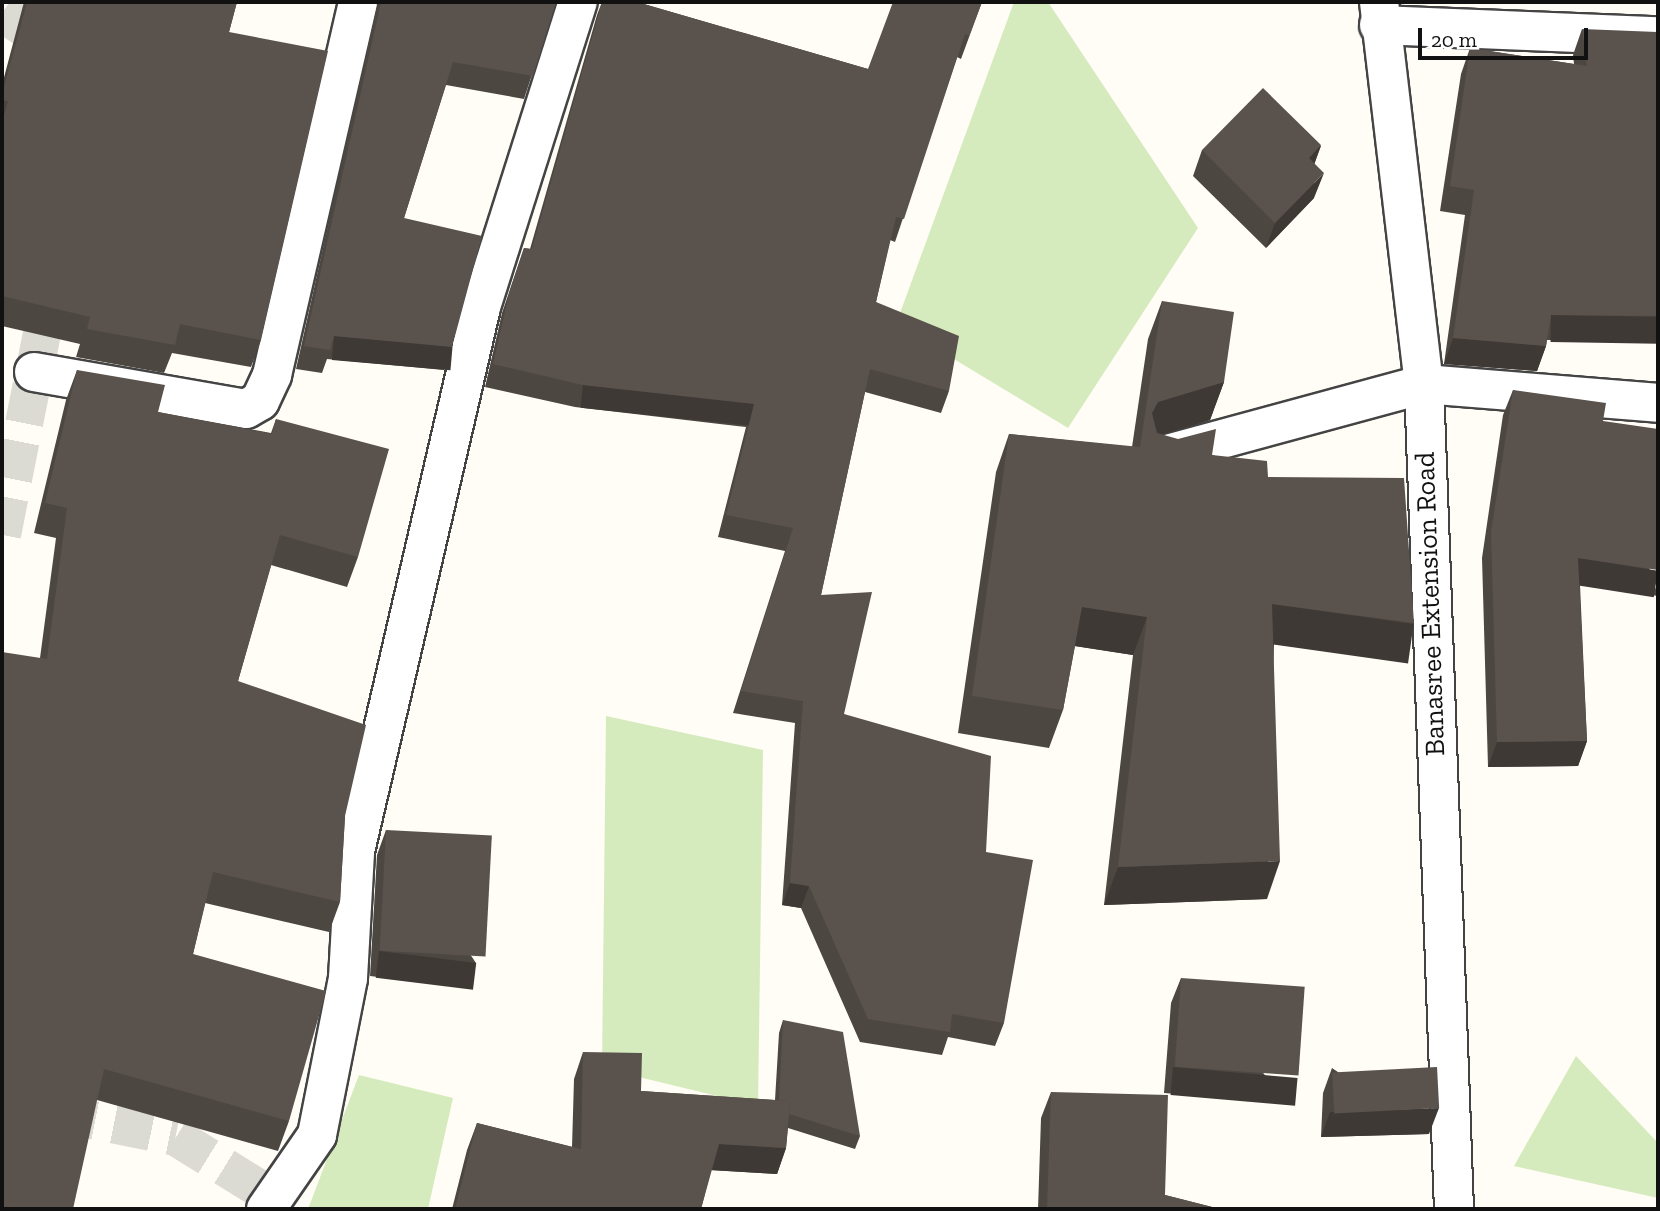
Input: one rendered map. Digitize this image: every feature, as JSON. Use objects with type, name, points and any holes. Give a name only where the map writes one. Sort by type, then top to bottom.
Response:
[{"type":"street","points":[[34,372],[246,410],[260,401],[272,374],[358,2]]},
{"type":"street","points":[[266,1209],[317,1135],[348,978],[355,851],[481,307],[578,2]]},
{"type":"street","points":[[1379,13],[1658,36]]},
{"type":"street","name":"Banasree Extension Road","points":[[1379,13],[1402,181],[1424,384],[1454,1209]]},
{"type":"street","points":[[1159,456],[1424,384],[1658,403]]},
{"type":"green space","points":[[1014,2],[1048,2],[1198,228],[1068,428],[896,324]]},
{"type":"green space","points":[[606,716],[763,750],[758,1106],[602,1068]]},
{"type":"green space","points":[[1576,1056],[1658,1143],[1658,1198],[1514,1166]]},
{"type":"green space","points":[[359,1075],[453,1098],[428,1209],[308,1209]]},
{"type":"building","points":[[27,2],[237,2],[229,32],[328,51],[261,340],[180,324],[175,345],[87,329],[90,317],[2,296],[2,122],[8,102],[2,99],[2,95]]},
{"type":"building","points":[[381,2],[556,2],[533,76],[453,62],[404,218],[482,236],[452,347],[334,336],[330,350],[304,346]]},
{"type":"building","points":[[602,2],[637,2],[868,69],[893,2],[982,2],[969,36],[965,34],[904,219],[896,217],[876,302],[959,336],[949,391],[870,369],[821,595],[872,592],[844,714],[991,756],[986,852],[1033,860],[1004,1023],[952,1014],[950,1032],[868,1019],[809,886],[790,883],[803,701],[741,691],[793,528],[726,515],[754,404],[583,385],[493,364],[510,290],[524,248],[532,249]]},
{"type":"building","points":[[1582,29],[1657,32],[1658,316],[1551,315],[1546,346],[1453,338],[1474,190],[1450,186],[1470,48],[1587,66]]},
{"type":"building","points":[[1263,88],[1321,145],[1309,158],[1324,173],[1275,223],[1202,150]]},
{"type":"building","points":[[1162,301],[1234,312],[1224,382],[1158,402],[1152,413],[1157,433],[1178,439],[1216,429],[1212,455],[1267,461],[1268,477],[1404,478],[1414,623],[1272,604],[1280,861],[1118,867],[1147,617],[1082,607],[1063,710],[972,696],[1009,434],[1140,447]]},
{"type":"building","points":[[77,370],[165,385],[158,412],[272,434],[276,419],[389,449],[358,557],[280,535],[238,681],[366,725],[345,816],[340,902],[213,872],[193,954],[326,991],[289,1121],[104,1069],[73,1209],[2,1209],[2,652],[47,659],[67,508],[45,503]]},
{"type":"building","points":[[1513,390],[1606,403],[1603,421],[1658,429],[1658,570],[1578,558],[1587,741],[1497,742],[1491,532]]},
{"type":"building","points":[[386,830],[492,836],[486,956],[380,951]]},
{"type":"building","points":[[1181,978],[1305,987],[1298,1075],[1175,1067]]},
{"type":"building","points":[[783,1020],[843,1032],[860,1136],[789,1114],[790,1101],[779,1100]]},
{"type":"building","points":[[583,1052],[642,1053],[641,1091],[790,1101],[786,1148],[719,1144],[701,1209],[455,1209],[477,1123],[581,1149]]},
{"type":"building","points":[[1437,1067],[1439,1108],[1334,1113],[1332,1072]]},
{"type":"building","points":[[1051,1092],[1168,1095],[1165,1195],[1220,1209],[1047,1209]]},
{"type":"tunnel","points":[[2,13],[61,53]]},
{"type":"tunnel","points":[[2,535],[52,283]]},
{"type":"tunnel","points":[[2,1102],[176,1137],[271,1196]]}]
